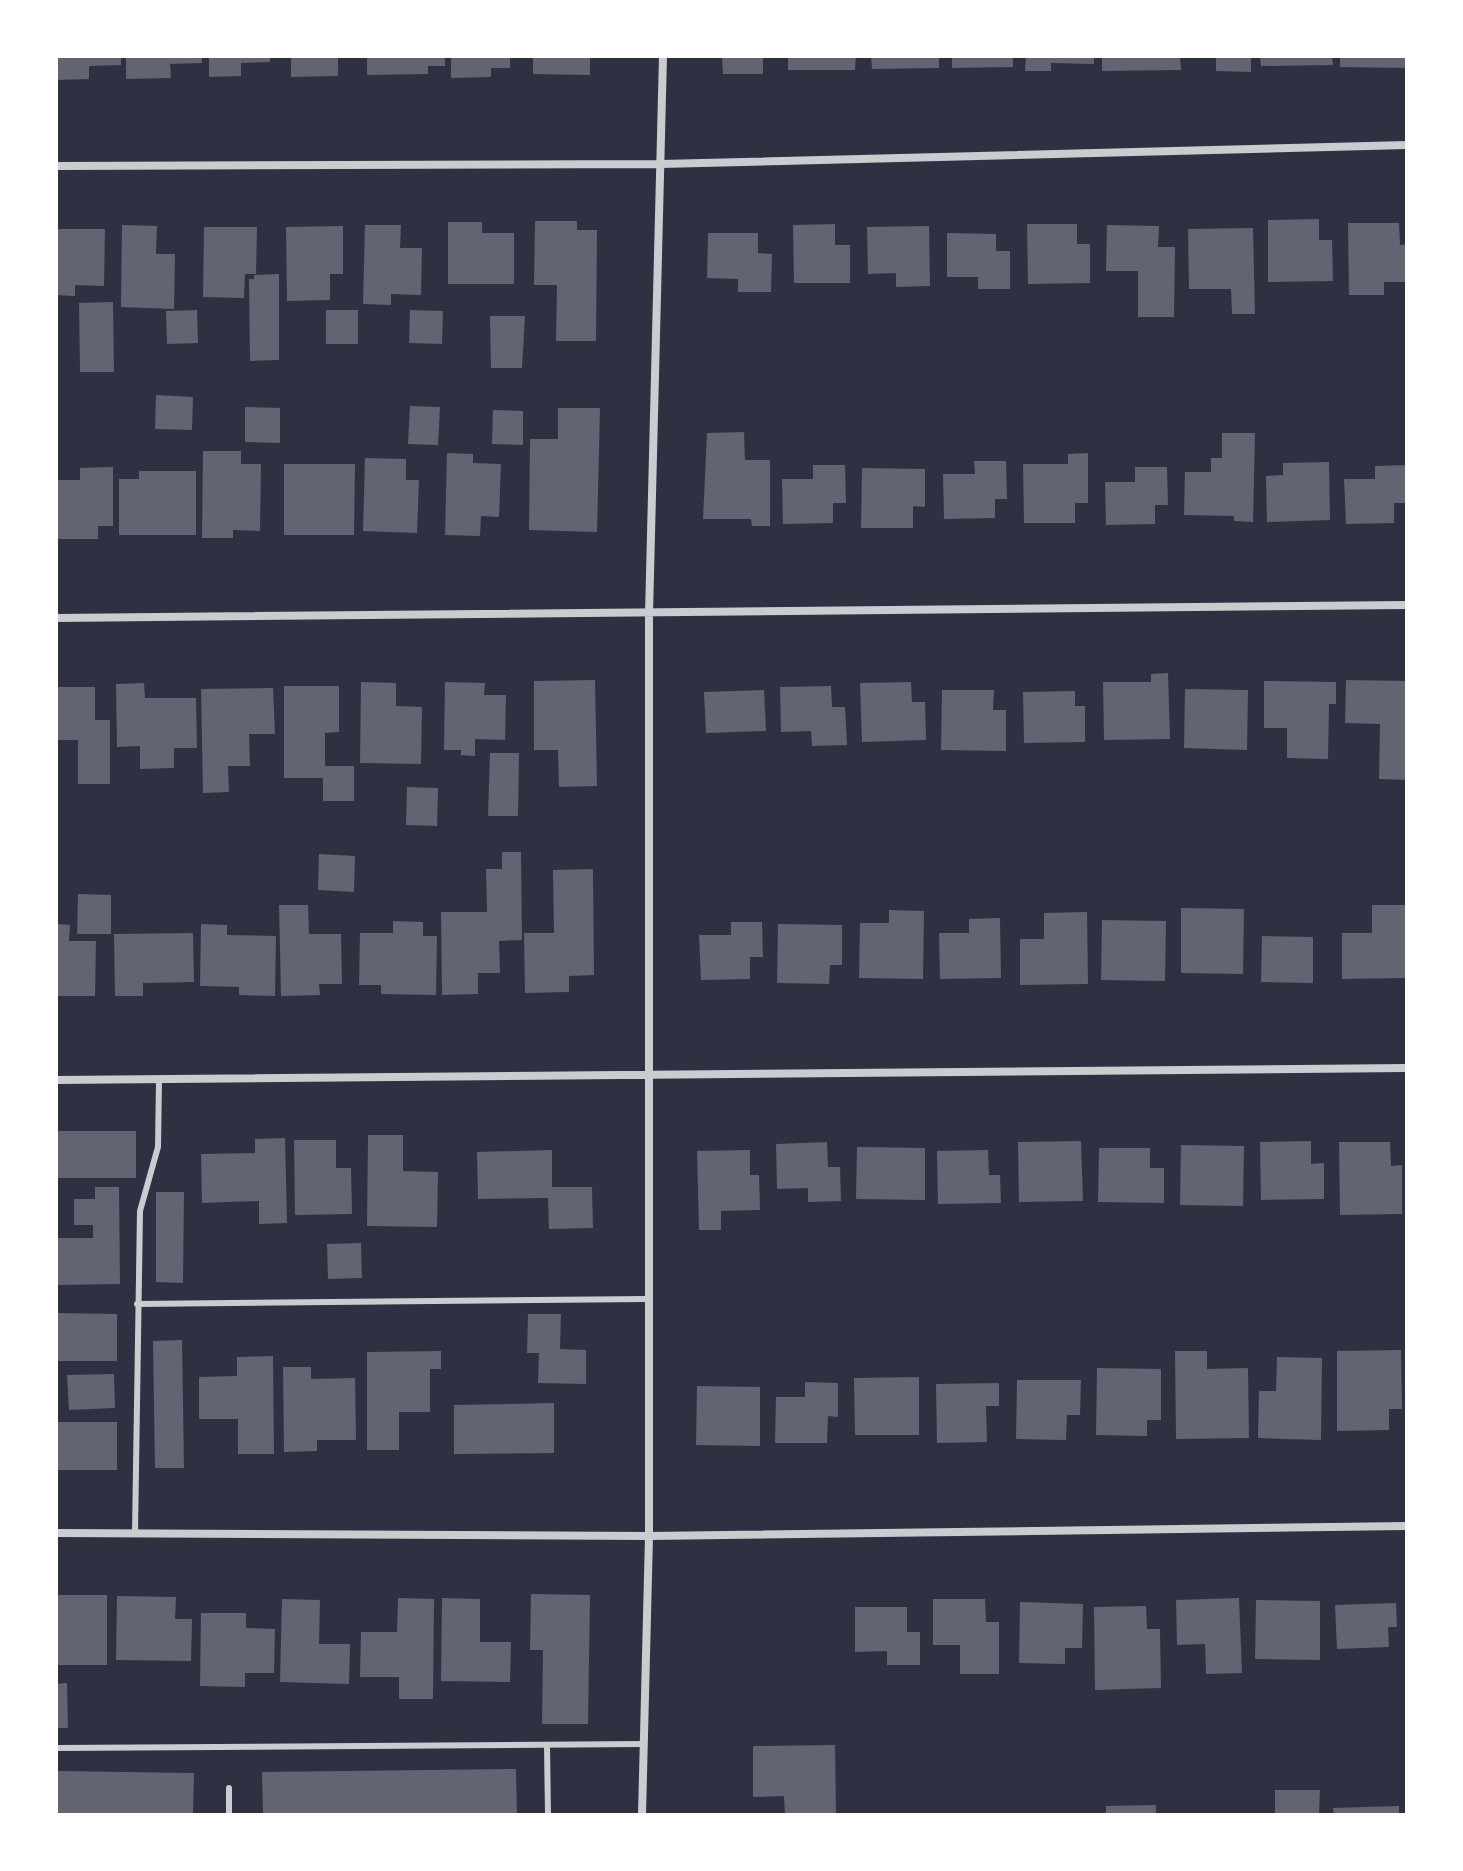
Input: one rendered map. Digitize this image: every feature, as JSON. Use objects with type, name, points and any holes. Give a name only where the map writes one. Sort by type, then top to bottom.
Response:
[{"type":"street","points":[[642,1815],[649,1536],[649,614],[663,56]]},
{"type":"street","points":[[56,166],[661,164],[1407,145]]},
{"type":"street","points":[[56,618],[1407,605]]},
{"type":"street","points":[[56,1080],[1407,1068]]},
{"type":"street","points":[[56,1533],[649,1536],[1407,1526]]},
{"type":"lane","points":[[135,1533],[140,1211],[158,1147],[159,1080]]},
{"type":"lane","points":[[137,1304],[647,1299]]},
{"type":"lane","points":[[56,1748],[643,1744]]},
{"type":"lane","points":[[547,1745],[548,1815]]},
{"type":"lane","points":[[229,1788],[229,1815]]},
{"type":"building","points":[[56,56],[121,56],[121,65],[89,66],[89,79],[56,80]]},
{"type":"building","points":[[126,56],[202,56],[202,63],[170,64],[171,78],[126,79]]},
{"type":"building","points":[[209,56],[270,56],[270,62],[241,63],[241,76],[209,77]]},
{"type":"building","points":[[291,56],[338,56],[338,76],[291,77]]},
{"type":"building","points":[[367,56],[445,56],[445,66],[428,66],[428,74],[367,75]]},
{"type":"building","points":[[451,56],[510,56],[510,68],[491,68],[491,77],[451,78]]},
{"type":"building","points":[[533,56],[590,56],[590,75],[533,74]]},
{"type":"building","points":[[722,56],[763,56],[763,74],[723,74]]},
{"type":"building","points":[[788,56],[856,56],[855,70],[788,70]]},
{"type":"building","points":[[871,56],[939,56],[939,68],[872,69]]},
{"type":"building","points":[[952,56],[1013,56],[1013,67],[952,68]]},
{"type":"building","points":[[1026,56],[1094,56],[1094,64],[1051,63],[1051,71],[1025,71]]},
{"type":"building","points":[[1102,56],[1180,56],[1181,70],[1102,71]]},
{"type":"building","points":[[1216,56],[1251,56],[1251,72],[1216,71]]},
{"type":"building","points":[[1260,56],[1332,56],[1333,65],[1261,66]]},
{"type":"building","points":[[1340,56],[1407,56],[1407,68],[1340,67]]},
{"type":"building","points":[[1319,219],[1319,240],[1332,240],[1333,281],[1268,282],[1268,220]]},
{"type":"building","points":[[535,221],[577,221],[577,230],[597,230],[596,341],[556,341],[557,285],[534,285]]},
{"type":"building","points":[[448,222],[482,222],[482,233],[514,233],[514,284],[448,284]]},
{"type":"building","points":[[1348,223],[1399,223],[1400,245],[1407,244],[1407,282],[1384,282],[1384,295],[1349,295]]},
{"type":"building","points":[[835,224],[835,245],[850,245],[850,283],[794,283],[793,225]]},
{"type":"building","points":[[1027,224],[1077,224],[1077,244],[1090,244],[1090,283],[1028,284]]},
{"type":"building","points":[[122,225],[157,226],[156,254],[175,254],[174,309],[121,307]]},
{"type":"building","points":[[365,225],[401,225],[400,248],[422,248],[421,295],[391,294],[391,305],[363,304]]},
{"type":"building","points":[[1107,225],[1159,226],[1158,247],[1175,247],[1174,317],[1138,317],[1138,271],[1106,271]]},
{"type":"building","points":[[343,226],[343,274],[330,274],[330,300],[287,301],[286,227]]},
{"type":"building","points":[[929,226],[930,286],[896,287],[896,273],[868,274],[867,227]]},
{"type":"building","points":[[204,227],[257,227],[256,274],[245,274],[244,298],[203,297]]},
{"type":"building","points":[[1253,228],[1255,314],[1232,314],[1231,289],[1189,289],[1188,229]]},
{"type":"building","points":[[56,229],[105,229],[104,286],[75,285],[75,296],[56,295]]},
{"type":"building","points":[[708,233],[758,233],[758,253],[772,254],[771,292],[738,292],[738,279],[707,278]]},
{"type":"building","points":[[947,233],[996,234],[996,251],[1010,251],[1010,289],[978,289],[978,277],[947,277]]},
{"type":"building","points":[[279,274],[279,360],[250,361],[249,279],[254,279],[254,275]]},
{"type":"building","points":[[113,302],[114,372],[80,372],[79,303]]},
{"type":"building","points":[[197,310],[198,343],[167,344],[166,311]]},
{"type":"building","points":[[326,310],[358,310],[358,344],[326,344]]},
{"type":"building","points":[[410,310],[443,311],[442,344],[409,343]]},
{"type":"building","points":[[490,316],[525,316],[522,368],[491,368]]},
{"type":"building","points":[[156,395],[193,397],[192,430],[155,429]]},
{"type":"building","points":[[410,406],[440,407],[438,445],[408,444]]},
{"type":"building","points":[[245,407],[280,408],[280,443],[245,442]]},
{"type":"building","points":[[558,408],[600,408],[597,532],[529,530],[530,439],[558,439]]},
{"type":"building","points":[[493,410],[523,411],[523,445],[492,444]]},
{"type":"building","points":[[744,432],[745,460],[770,460],[770,526],[752,526],[751,519],[703,519],[707,433]]},
{"type":"building","points":[[1222,433],[1255,433],[1253,522],[1234,521],[1234,516],[1184,515],[1185,472],[1211,472],[1211,458],[1222,458]]},
{"type":"building","points":[[203,451],[241,451],[241,464],[261,464],[260,531],[233,530],[233,538],[202,538]]},
{"type":"building","points":[[447,453],[473,454],[473,463],[501,464],[499,517],[481,516],[480,536],[445,535]]},
{"type":"building","points":[[1088,453],[1088,503],[1075,503],[1075,523],[1024,523],[1023,464],[1068,464],[1068,454]]},
{"type":"building","points":[[365,458],[406,459],[406,480],[419,480],[417,533],[363,531]]},
{"type":"building","points":[[974,461],[1006,461],[1007,499],[995,499],[995,518],[944,519],[943,474],[975,474]]},
{"type":"building","points":[[1329,462],[1330,520],[1267,522],[1266,476],[1283,475],[1283,463]]},
{"type":"building","points":[[284,464],[355,464],[354,535],[284,535]]},
{"type":"building","points":[[813,465],[845,465],[846,503],[833,503],[833,523],[783,524],[782,479],[813,479]]},
{"type":"building","points":[[1407,465],[1407,503],[1394,503],[1394,523],[1346,524],[1344,479],[1375,479],[1375,466]]},
{"type":"building","points":[[113,467],[113,526],[98,526],[98,539],[56,539],[56,480],[80,480],[80,468]]},
{"type":"building","points":[[1135,467],[1167,467],[1168,505],[1155,505],[1155,524],[1106,525],[1105,482],[1135,482]]},
{"type":"building","points":[[862,468],[925,469],[925,507],[913,506],[913,528],[861,528]]},
{"type":"building","points":[[139,471],[196,471],[196,535],[119,535],[119,479],[139,479]]},
{"type":"building","points":[[1168,673],[1170,739],[1104,740],[1103,682],[1151,682],[1151,674]]},
{"type":"building","points":[[595,680],[597,786],[559,787],[558,750],[534,750],[534,681]]},
{"type":"building","points":[[1346,680],[1407,681],[1407,780],[1379,779],[1380,724],[1345,723]]},
{"type":"building","points":[[1264,681],[1336,682],[1336,704],[1329,704],[1328,759],[1287,758],[1287,728],[1264,728]]},
{"type":"building","points":[[361,682],[396,683],[396,706],[422,707],[421,764],[360,763]]},
{"type":"building","points":[[445,682],[485,683],[484,695],[506,695],[505,740],[475,739],[475,756],[461,755],[461,750],[444,750]]},
{"type":"building","points":[[911,682],[912,702],[925,702],[926,740],[862,742],[860,683]]},
{"type":"building","points":[[144,683],[145,698],[196,698],[197,748],[174,748],[174,768],[140,769],[140,746],[117,747],[116,684]]},
{"type":"building","points":[[284,686],[339,686],[339,732],[325,733],[325,766],[354,766],[354,801],[323,801],[323,778],[284,778]]},
{"type":"building","points":[[831,686],[832,707],[845,707],[847,745],[812,746],[811,731],[781,732],[780,687]]},
{"type":"building","points":[[56,687],[95,687],[95,720],[110,720],[110,784],[78,784],[78,740],[56,740]]},
{"type":"building","points":[[273,688],[275,734],[249,734],[250,766],[228,766],[229,792],[203,793],[201,689]]},
{"type":"building","points":[[1185,689],[1248,690],[1247,750],[1184,748]]},
{"type":"building","points":[[764,690],[766,731],[706,733],[704,692]]},
{"type":"building","points":[[942,690],[994,690],[993,710],[1006,710],[1006,751],[941,750]]},
{"type":"building","points":[[1075,691],[1075,706],[1085,706],[1085,742],[1024,743],[1023,692]]},
{"type":"building","points":[[490,753],[519,753],[518,816],[488,816]]},
{"type":"building","points":[[407,787],[438,788],[437,826],[406,825]]},
{"type":"building","points":[[502,852],[521,852],[522,940],[499,941],[500,973],[478,973],[478,994],[442,995],[441,912],[487,912],[486,869],[502,869]]},
{"type":"building","points":[[319,854],[355,856],[354,892],[318,890]]},
{"type":"building","points":[[593,869],[594,975],[569,976],[569,992],[525,993],[524,933],[554,933],[553,870]]},
{"type":"building","points":[[78,894],[111,895],[111,934],[77,934]]},
{"type":"building","points":[[279,905],[308,905],[309,934],[341,934],[342,984],[319,984],[320,995],[281,996]]},
{"type":"building","points":[[1372,905],[1406,905],[1407,978],[1342,979],[1342,933],[1372,933]]},
{"type":"building","points":[[1181,908],[1244,909],[1243,974],[1181,973]]},
{"type":"building","points":[[889,910],[924,911],[923,979],[859,978],[860,923],[889,923]]},
{"type":"building","points":[[1087,912],[1088,984],[1020,985],[1020,939],[1044,939],[1044,913]]},
{"type":"building","points":[[1000,918],[1001,978],[940,979],[939,933],[969,933],[969,919]]},
{"type":"building","points":[[1102,920],[1166,921],[1165,981],[1101,980]]},
{"type":"building","points":[[393,921],[423,922],[423,936],[437,936],[436,995],[381,994],[381,985],[359,985],[360,933],[393,933]]},
{"type":"building","points":[[731,922],[762,922],[763,957],[750,957],[750,979],[701,980],[699,935],[731,935]]},
{"type":"building","points":[[56,924],[70,925],[69,941],[96,941],[95,996],[56,996]]},
{"type":"building","points":[[201,924],[227,925],[227,935],[276,936],[275,996],[239,995],[239,987],[200,986]]},
{"type":"building","points":[[778,924],[842,925],[842,965],[830,965],[829,984],[777,983]]},
{"type":"building","points":[[193,933],[194,982],[143,983],[143,996],[115,996],[114,934]]},
{"type":"building","points":[[1262,936],[1313,937],[1313,983],[1261,982]]},
{"type":"building","points":[[56,1131],[136,1131],[136,1178],[56,1178]]},
{"type":"building","points":[[368,1135],[403,1135],[403,1171],[438,1172],[437,1227],[367,1226]]},
{"type":"building","points":[[285,1138],[287,1223],[259,1224],[259,1201],[202,1203],[201,1154],[255,1153],[255,1139]]},
{"type":"building","points":[[294,1140],[336,1140],[336,1168],[351,1168],[352,1214],[295,1215]]},
{"type":"building","points":[[1081,1141],[1083,1201],[1019,1202],[1018,1142]]},
{"type":"building","points":[[1311,1141],[1311,1164],[1324,1163],[1324,1199],[1261,1200],[1260,1142]]},
{"type":"building","points":[[827,1142],[828,1167],[840,1167],[841,1201],[808,1202],[808,1188],[777,1189],[776,1144]]},
{"type":"building","points":[[1339,1142],[1390,1142],[1391,1166],[1402,1165],[1402,1214],[1340,1215]]},
{"type":"building","points":[[1181,1145],[1244,1146],[1243,1206],[1180,1205]]},
{"type":"building","points":[[857,1147],[925,1148],[925,1200],[856,1199]]},
{"type":"building","points":[[1099,1148],[1150,1148],[1150,1168],[1164,1168],[1164,1203],[1098,1202]]},
{"type":"building","points":[[552,1150],[552,1187],[592,1187],[593,1228],[549,1229],[548,1198],[478,1199],[477,1152]]},
{"type":"building","points":[[750,1150],[750,1175],[759,1175],[760,1210],[721,1211],[721,1230],[699,1230],[697,1151]]},
{"type":"building","points":[[988,1150],[989,1175],[1000,1175],[1001,1203],[938,1204],[937,1151]]},
{"type":"building","points":[[95,1187],[119,1187],[120,1284],[56,1285],[56,1238],[93,1238],[93,1225],[74,1225],[74,1199],[95,1199]]},
{"type":"building","points":[[156,1192],[184,1192],[183,1283],[156,1282]]},
{"type":"building","points":[[361,1243],[362,1278],[328,1279],[327,1244]]},
{"type":"building","points":[[56,1313],[117,1314],[117,1361],[56,1361]]},
{"type":"building","points":[[528,1314],[561,1314],[560,1349],[586,1350],[586,1384],[538,1383],[539,1353],[527,1353]]},
{"type":"building","points":[[182,1340],[184,1468],[155,1468],[153,1341]]},
{"type":"building","points":[[1401,1350],[1402,1409],[1389,1409],[1389,1430],[1337,1431],[1337,1351]]},
{"type":"building","points":[[441,1351],[441,1369],[430,1369],[430,1412],[399,1412],[399,1450],[367,1450],[367,1352]]},
{"type":"building","points":[[1175,1351],[1207,1351],[1207,1369],[1248,1368],[1249,1438],[1176,1439]]},
{"type":"building","points":[[273,1356],[274,1454],[238,1454],[238,1419],[199,1419],[199,1377],[237,1376],[237,1357]]},
{"type":"building","points":[[1277,1357],[1322,1358],[1321,1440],[1258,1438],[1259,1391],[1276,1391]]},
{"type":"building","points":[[283,1367],[311,1367],[311,1379],[355,1378],[356,1440],[317,1440],[317,1451],[284,1452]]},
{"type":"building","points":[[1097,1368],[1161,1369],[1161,1420],[1147,1420],[1147,1436],[1096,1435]]},
{"type":"building","points":[[114,1374],[115,1408],[69,1410],[67,1375]]},
{"type":"building","points":[[919,1377],[919,1435],[855,1435],[854,1378]]},
{"type":"building","points":[[1017,1380],[1081,1380],[1080,1415],[1067,1415],[1066,1440],[1016,1439]]},
{"type":"building","points":[[805,1382],[838,1383],[838,1417],[828,1416],[827,1443],[775,1443],[776,1397],[805,1397]]},
{"type":"building","points":[[999,1383],[999,1406],[986,1406],[987,1442],[937,1443],[936,1384]]},
{"type":"building","points":[[697,1386],[760,1387],[760,1446],[696,1445]]},
{"type":"building","points":[[554,1403],[554,1453],[454,1454],[454,1405]]},
{"type":"building","points":[[56,1422],[117,1422],[117,1470],[56,1470]]},
{"type":"building","points":[[531,1594],[590,1595],[588,1724],[542,1724],[543,1650],[530,1650]]},
{"type":"building","points":[[56,1595],[107,1595],[107,1665],[56,1665]]},
{"type":"building","points":[[117,1596],[176,1597],[175,1619],[192,1619],[191,1661],[116,1660]]},
{"type":"building","points":[[398,1598],[434,1599],[433,1699],[399,1699],[399,1677],[360,1677],[361,1632],[397,1632]]},
{"type":"building","points":[[442,1598],[480,1599],[480,1642],[511,1642],[510,1682],[441,1681]]},
{"type":"building","points":[[1239,1598],[1242,1673],[1206,1674],[1205,1644],[1177,1645],[1176,1600]]},
{"type":"building","points":[[282,1599],[320,1600],[319,1644],[350,1644],[349,1684],[280,1682]]},
{"type":"building","points":[[933,1599],[985,1599],[986,1622],[999,1622],[999,1674],[960,1674],[960,1645],[933,1645]]},
{"type":"building","points":[[1256,1600],[1320,1601],[1320,1660],[1255,1659]]},
{"type":"building","points":[[1020,1602],[1083,1604],[1082,1648],[1065,1648],[1065,1664],[1019,1663]]},
{"type":"building","points":[[1396,1603],[1397,1627],[1388,1627],[1389,1647],[1337,1649],[1335,1605]]},
{"type":"building","points":[[1146,1606],[1147,1629],[1160,1629],[1161,1688],[1095,1690],[1094,1607]]},
{"type":"building","points":[[855,1607],[907,1607],[907,1632],[920,1632],[920,1665],[887,1665],[887,1651],[855,1652]]},
{"type":"building","points":[[201,1613],[246,1613],[246,1628],[275,1629],[274,1673],[245,1673],[245,1687],[200,1686]]},
{"type":"building","points":[[67,1683],[68,1728],[56,1728],[56,1684]]},
{"type":"building","points":[[835,1745],[836,1815],[785,1815],[784,1796],[753,1797],[753,1746]]},
{"type":"building","points":[[516,1769],[517,1815],[263,1815],[262,1772]]},
{"type":"building","points":[[56,1771],[194,1773],[193,1815],[56,1815]]},
{"type":"building","points":[[1275,1790],[1320,1790],[1319,1815],[1275,1815]]},
{"type":"building","points":[[1156,1805],[1156,1815],[1106,1815],[1106,1806]]},
{"type":"building","points":[[1399,1806],[1399,1815],[1334,1815],[1333,1808]]}]
